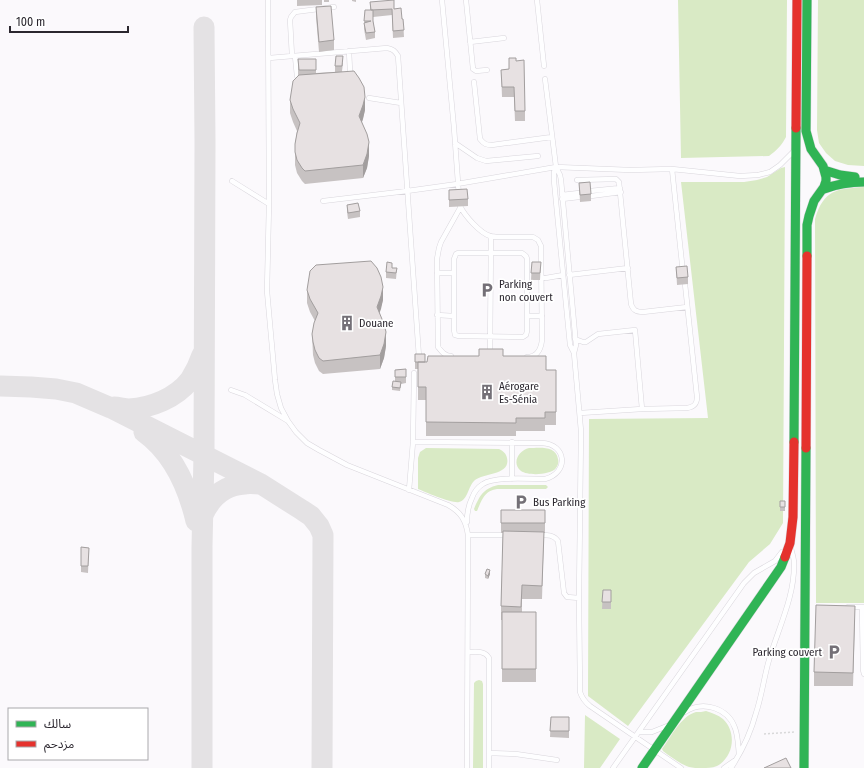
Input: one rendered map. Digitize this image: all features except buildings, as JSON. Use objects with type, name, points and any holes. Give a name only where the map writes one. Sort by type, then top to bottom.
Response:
[{"type":"street","points":[[642,768],[781,566],[788,552],[793,517],[797,0]]},
{"type":"street","points":[[807,0],[806,131],[811,149],[824,170],[826,178],[824,189]]},
{"type":"street","points":[[824,170],[840,175],[864,178]]},
{"type":"street","points":[[804,768],[808,606],[808,217],[814,201],[824,189],[836,184],[864,182]]},
{"type":"street","points":[[795,237],[807,237]]},
{"type":"lane","points":[[268,0],[269,204],[267,291],[274,372],[277,394],[281,408],[296,432],[307,443],[348,465],[448,505],[455,509],[464,520],[467,528]]},
{"type":"lane","points":[[442,0],[459,196]]},
{"type":"lane","points":[[466,0],[473,69],[476,71],[487,70]]},
{"type":"lane","points":[[536,0],[544,66]]},
{"type":"lane","points":[[303,79],[296,76],[290,20],[292,14],[334,7]]},
{"type":"lane","points":[[470,42],[504,38]]},
{"type":"lane","points":[[269,58],[387,48],[396,52],[399,61],[419,357]]},
{"type":"lane","points":[[345,79],[349,74],[349,51]]},
{"type":"lane","points":[[545,79],[556,167],[560,175],[576,348],[574,353]]},
{"type":"lane","points":[[474,82],[480,139],[483,143],[492,145],[552,137]]},
{"type":"lane","points":[[369,98],[401,103]]},
{"type":"lane","points":[[455,143],[477,158],[486,161],[538,156]]},
{"type":"lane","points":[[323,201],[407,192],[556,167],[630,170],[672,169],[740,176],[758,175],[770,172],[780,166],[796,148]]},
{"type":"lane","points":[[556,167],[554,172],[554,181],[570,346],[574,353],[581,431],[579,598],[580,692],[585,702],[590,706],[680,768]]},
{"type":"lane","points":[[672,169],[683,274]]},
{"type":"lane","points":[[578,180],[616,179],[619,182],[631,304],[634,310],[643,312],[687,308]]},
{"type":"lane","points":[[232,181],[269,204]]},
{"type":"lane","points":[[590,194],[620,190]]},
{"type":"lane","points":[[562,197],[579,195]]},
{"type":"lane","points":[[454,357],[442,353],[438,347],[437,259],[438,248],[460,207],[481,231],[491,236],[533,237],[538,240],[542,246],[541,347],[537,353],[530,357],[523,358]]},
{"type":"lane","points":[[490,358],[491,236]]},
{"type":"lane","points":[[460,253],[491,253],[522,253],[527,257],[529,274],[526,336],[457,336],[454,333],[454,258],[456,254],[460,253]]},
{"type":"lane","points":[[569,275],[628,268]]},
{"type":"lane","points":[[437,273],[454,273]]},
{"type":"lane","points":[[541,278],[563,275]]},
{"type":"lane","points":[[580,413],[691,407],[695,405],[697,401],[684,284]]},
{"type":"lane","points":[[567,311],[572,310]]},
{"type":"lane","points":[[437,315],[454,316]]},
{"type":"lane","points":[[527,316],[542,316]]},
{"type":"lane","points":[[575,339],[586,342],[598,334],[635,330],[642,409]]},
{"type":"lane","points":[[482,357],[496,358]]},
{"type":"lane","points":[[409,490],[413,442],[414,373]]},
{"type":"lane","points":[[231,390],[245,395],[288,421]]},
{"type":"lane","points":[[413,442],[548,443],[558,449],[562,460],[559,470],[555,475],[545,479],[493,480],[482,484],[474,493],[468,508],[467,768]]},
{"type":"lane","points":[[512,442],[512,479]]},
{"type":"lane","points":[[613,768],[640,732],[744,583],[754,573],[775,561],[781,554],[792,532]]},
{"type":"lane","points":[[468,535],[516,535]]},
{"type":"lane","points":[[532,535],[552,535],[556,538],[558,541],[564,594],[567,597],[579,598]]},
{"type":"lane","points":[[731,768],[748,737],[754,720],[770,658],[788,602],[794,572],[794,561],[790,542]]},
{"type":"lane","points":[[841,606],[863,607],[864,674]]},
{"type":"lane","points":[[468,652],[485,653],[490,658],[489,768]]},
{"type":"lane","points":[[640,732],[652,732],[670,725],[687,710],[698,707],[709,707],[720,710],[729,717],[735,727],[738,737],[738,756],[724,768]]},
{"type":"lane","points":[[489,752],[557,760]]},
{"type":"path","points":[[764,734],[804,732]]},
{"type":"green space","points":[[678,0],[787,0],[786,137],[779,147],[769,156],[681,158]]},
{"type":"green space","points":[[818,0],[864,0],[864,166],[848,165],[835,161],[826,153],[819,143],[817,130]]},
{"type":"green space","points":[[785,167],[783,523],[770,544],[749,562],[628,726],[588,696],[589,419],[708,418],[681,182],[744,182],[767,177]]},
{"type":"green space","points":[[864,187],[864,603],[816,603],[815,219],[827,196],[833,192]]},
{"type":"green space","points":[[426,448],[499,449],[506,455],[507,464],[501,471],[475,480],[464,499],[456,502],[418,489],[418,458],[420,452]]},
{"type":"green space","points":[[529,448],[546,448],[554,451],[558,460],[556,468],[549,472],[539,474],[529,474],[521,471],[518,468],[516,461],[522,451]]},
{"type":"green space","points":[[498,485],[546,485],[548,487],[546,489],[493,490],[486,494],[477,511],[475,511],[474,509],[478,500],[483,493],[489,488]]},
{"type":"green space","points":[[479,680],[482,681],[483,684],[483,768],[473,768],[474,683]]},
{"type":"green space","points":[[706,711],[723,719],[727,724],[732,737],[730,751],[723,762],[711,768],[691,767],[679,762],[663,751],[662,749],[681,722],[691,714]]},
{"type":"green space","points":[[585,715],[620,739],[600,768],[584,768]]},
{"type":"taxiway","points":[[202,768],[205,142],[204,27]]},
{"type":"taxiway","points":[[114,407],[127,409],[146,407],[170,397],[178,392],[190,380],[202,355]]},
{"type":"taxiway","points":[[0,386],[56,389],[76,393],[111,408],[261,484],[311,516],[319,526],[323,535],[322,768]]},
{"type":"taxiway","points":[[144,432],[154,440],[171,460],[184,483],[196,521]]},
{"type":"taxiway","points":[[202,517],[213,498],[224,490],[237,485],[261,484]]},
{"type":"traffic: fast","points":[[807,0],[806,131],[811,149],[823,166],[826,181],[824,187],[814,201],[809,216],[807,225],[807,256]]},
{"type":"traffic: fast","points":[[794,442],[796,128]]},
{"type":"traffic: fast","points":[[824,170],[840,175],[855,177]]},
{"type":"traffic: fast","points":[[824,189],[854,182],[864,182]]},
{"type":"traffic: fast","points":[[804,768],[806,448]]},
{"type":"traffic: fast","points":[[642,768],[781,567],[785,557]]},
{"type":"traffic: jam","points":[[796,128],[797,0]]},
{"type":"traffic: jam","points":[[806,448],[807,256]]},
{"type":"traffic: jam","points":[[785,557],[790,543],[793,517],[794,442]]},
{"type":"place","name":"Parking non couvert","points":[[487,290]]},
{"type":"place","name":"Douane","points":[[347,323]]},
{"type":"place","name":"Aérogare Es-Sénia","points":[[487,392]]},
{"type":"place","name":"Bus Parking","points":[[521,502]]},
{"type":"place","name":"Parking couvert","points":[[834,652]]}]
